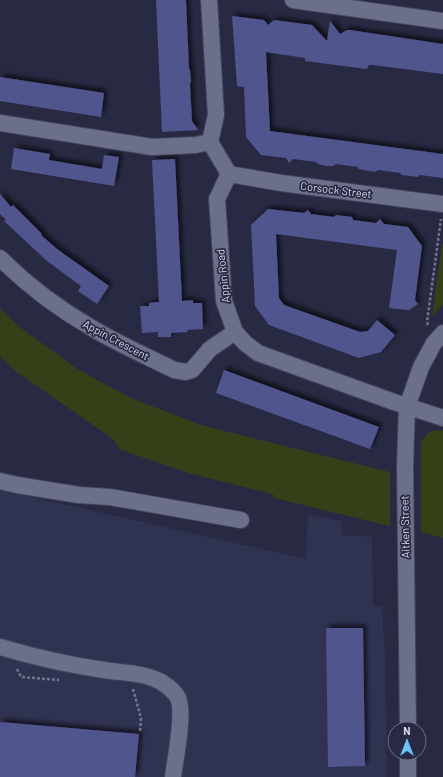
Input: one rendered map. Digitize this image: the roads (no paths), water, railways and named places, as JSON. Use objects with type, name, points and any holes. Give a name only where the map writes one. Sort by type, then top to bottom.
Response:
[{"type":"street","points":[[210,0],[216,115],[210,142],[229,174]]},
{"type":"street","points":[[293,0],[443,21]]},
{"type":"street","points":[[0,123],[152,147],[196,145],[210,142]]},
{"type":"street","name":"Corsock Street","points":[[229,174],[442,208]]},
{"type":"street","name":"Appin Road","points":[[229,174],[216,200],[224,301],[235,332],[245,343],[258,352],[407,407],[443,418]]},
{"type":"street","name":"Appin Crescent","points":[[0,258],[53,303],[92,329],[180,372],[192,370],[210,349],[235,332]]},
{"type":"street","name":"Aitken Street","points":[[408,721],[404,466],[407,407],[422,367],[439,338]]},
{"type":"street","points":[[0,481],[79,495],[110,497],[241,520]]},
{"type":"street","points":[[0,647],[63,663],[135,674],[156,679],[171,689],[178,699],[181,720],[173,777]]},
{"type":"street","points":[[408,761],[408,777]]}]
